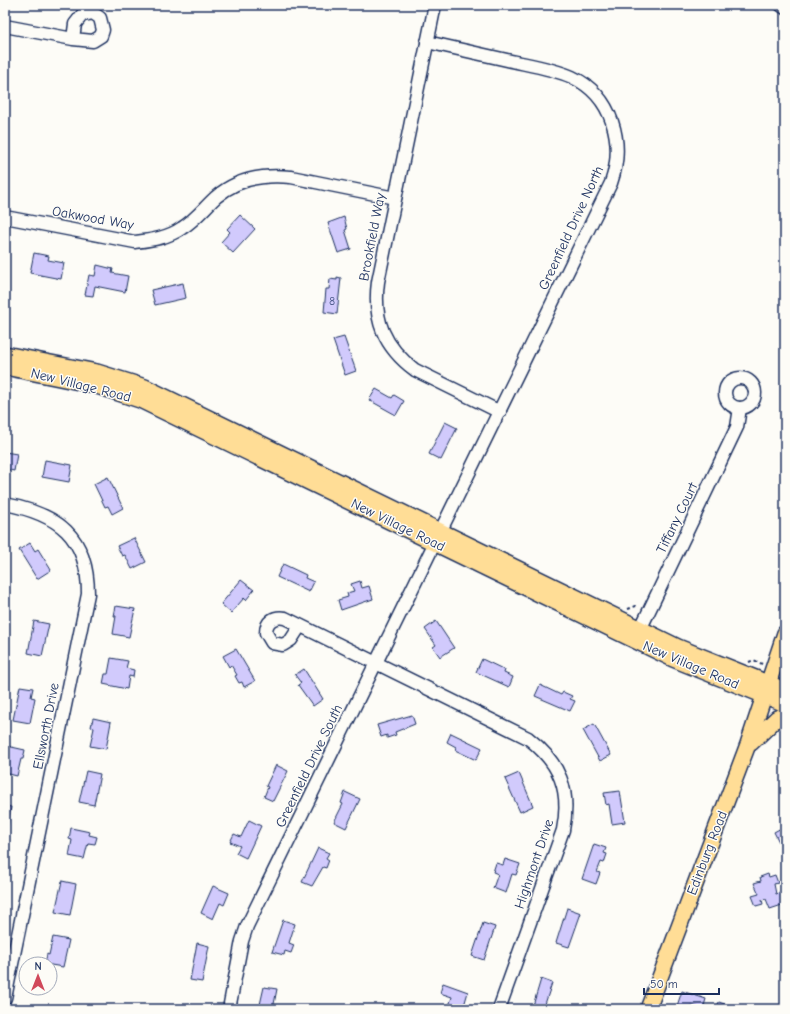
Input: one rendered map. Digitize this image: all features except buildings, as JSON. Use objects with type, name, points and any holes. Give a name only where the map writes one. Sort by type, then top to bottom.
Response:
[{"type":"main road","name":"New Village Road","points":[[5,354],[97,372],[145,388],[438,537],[638,634],[678,647],[767,690],[785,704]]},
{"type":"main road","name":"New Village Road","points":[[5,367],[94,385],[140,400],[438,537]]},
{"type":"main road","name":"Edinburg Road","points":[[648,1009],[747,747],[785,633]]},
{"type":"main road","name":"Edinburg Road","points":[[767,690],[785,662]]},
{"type":"main road","name":"New Village Road","points":[[767,690],[785,690]]},
{"type":"main road","points":[[747,747],[777,718],[785,715]]},
{"type":"street","name":"Brookfield Way","points":[[435,5],[376,296],[377,311],[386,338],[398,356],[415,370],[500,412]]},
{"type":"street","points":[[781,5],[785,8]]},
{"type":"street","points":[[5,26],[73,39]]},
{"type":"street","name":"Greenfield Drive North","points":[[428,42],[560,72],[574,78],[589,89],[603,103],[615,128],[618,157],[612,183],[438,537]]},
{"type":"street","name":"Oakwood Way","points":[[5,217],[135,242],[151,240],[181,229],[228,189],[242,182],[259,177],[291,177],[395,198]]},
{"type":"street","name":"Tiffany Court","points":[[638,634],[737,427],[740,408]]},
{"type":"street","name":"Ellsworth Drive","points":[[5,504],[38,512],[61,526],[80,550],[88,579],[88,594],[5,998]]},
{"type":"street","name":"Greenfield Drive South","points":[[229,1009],[242,941],[247,926],[438,537]]},
{"type":"street","name":"Highmont Drive","points":[[300,626],[528,738],[540,748],[551,761],[563,785],[566,800],[563,830],[499,1009]]}]
